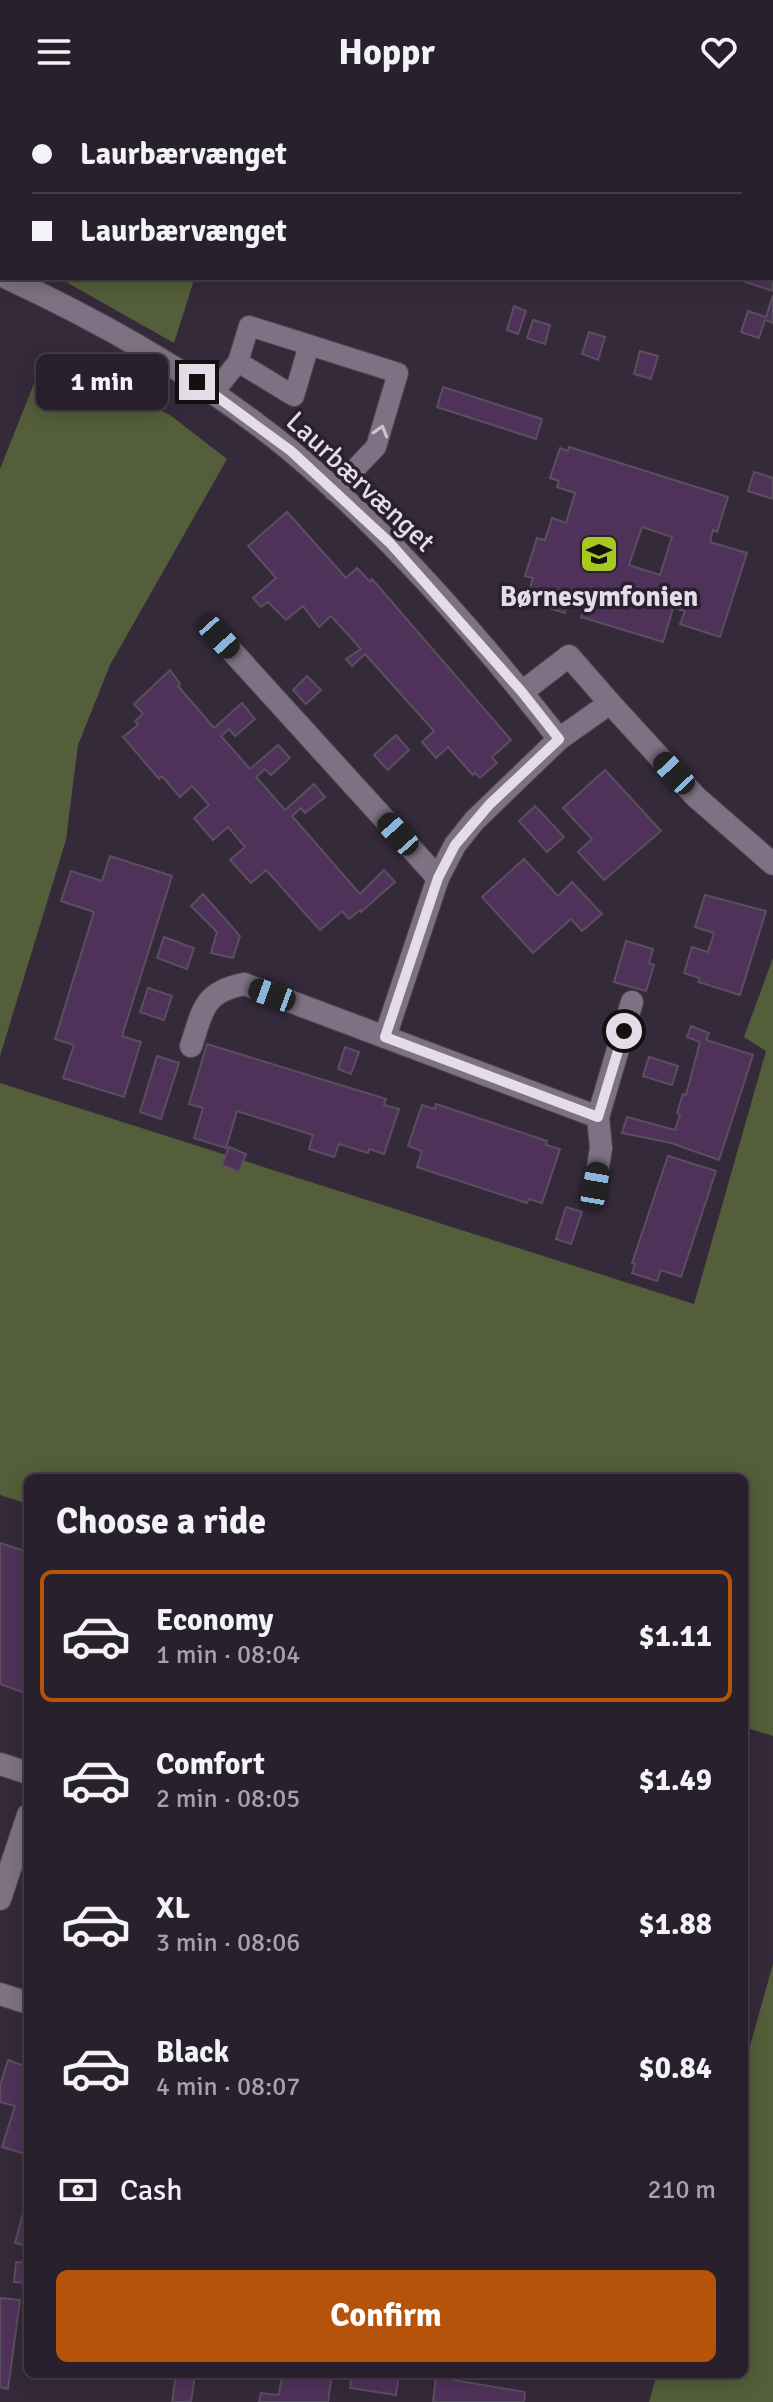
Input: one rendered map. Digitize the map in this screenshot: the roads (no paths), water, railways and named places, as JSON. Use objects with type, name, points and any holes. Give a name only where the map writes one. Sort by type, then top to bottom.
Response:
[{"type":"street","name":"Laurbærvænget","points":[[11,280],[92,318],[213,393],[291,451],[390,543],[522,692],[559,739]]},
{"type":"street","points":[[219,637],[438,878]]},
{"type":"street","points":[[522,692],[569,656],[696,797],[773,864]]},
{"type":"street","points":[[385,1037],[438,878],[455,845],[474,821],[559,739],[610,703]]},
{"type":"street","points":[[191,1046],[204,1007],[223,988],[244,984],[598,1117]]},
{"type":"street","points":[[595,1186],[601,1148],[598,1117],[632,1002]]},
{"type":"street","points":[[0,1764],[24,1772]]},
{"type":"street","points":[[0,1899],[24,1827]]},
{"type":"street","points":[[0,1994],[24,2002]]},
{"type":"lane","points":[[213,393],[238,362],[249,326],[398,373],[376,447],[334,491]]},
{"type":"lane","points":[[238,362],[294,396],[309,345]]},
{"type":"place","name":"Børnesymfonien","points":[[599,554]]}]
